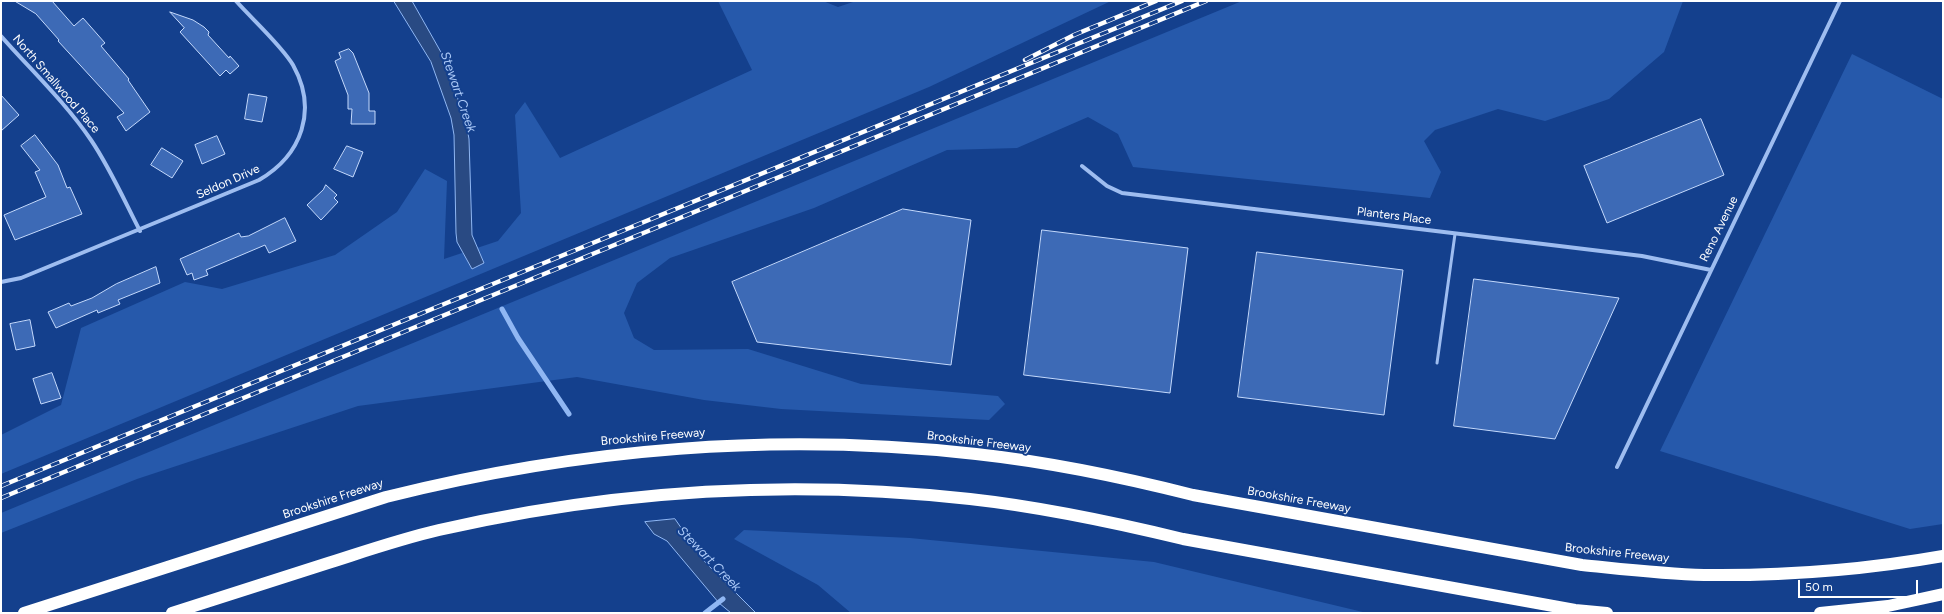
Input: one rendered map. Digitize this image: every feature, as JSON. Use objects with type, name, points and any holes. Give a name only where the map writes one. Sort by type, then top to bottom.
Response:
[{"type":"highway","name":"Brookshire Freeway","points":[[24,613],[386,497],[428,486],[482,474],[563,460],[638,451],[728,445],[811,444],[894,447],[977,454],[1059,466],[1140,482],[1193,495],[1582,565],[1642,571],[1702,575],[1783,574],[1843,570],[1943,556]]},
{"type":"highway","points":[[172,613],[399,540],[490,519],[570,505],[649,495],[730,490],[811,489],[898,492],[971,499],[1051,510],[1130,526],[1183,539],[1576,610],[1607,613]]},
{"type":"highway","points":[[1820,613],[1888,606],[1943,594]]},
{"type":"street","name":"Seldon Drive","points":[[1,282],[21,278],[259,180],[269,175],[293,152],[300,134],[304,114],[304,95],[300,81],[292,64],[236,1]]},
{"type":"street","name":"Reno Avenue","points":[[1617,467],[1840,1]]},
{"type":"street","name":"North Smallwood Place","points":[[1,36],[63,104],[90,138],[103,159],[140,230]]},
{"type":"street","name":"Planters Place","points":[[1082,166],[1107,186],[1122,192],[1642,256],[1711,270]]},
{"type":"lane","points":[[1437,363],[1455,234]]},
{"type":"shaded area","points":[[394,1],[412,1],[442,54],[467,128],[469,139],[472,235],[484,263],[472,269],[457,242],[454,135],[451,118],[431,62]]},
{"type":"shaded area","points":[[718,1],[823,1],[838,7],[856,1],[1111,1],[929,87],[1,474],[1,435],[61,405],[81,328],[185,282],[222,289],[335,255],[397,212],[425,169],[447,181],[444,259],[498,241],[521,213],[515,115],[525,102],[560,158],[752,70]]},
{"type":"shaded area","points":[[1242,1],[1683,1],[1664,52],[1609,99],[1545,121],[1498,109],[1435,130],[1424,141],[1441,172],[1430,198],[1133,167],[1118,134],[1088,117],[1017,148],[947,150],[814,208],[670,258],[637,283],[624,313],[634,338],[654,350],[748,349],[861,384],[998,396],[1005,404],[989,420],[781,409],[704,400],[577,377],[358,406],[137,479],[1,533],[1,513]]},
{"type":"shaded area","points":[[1852,54],[1943,99],[1943,524],[1910,529],[1660,451]]},
{"type":"shaded area","points":[[675,519],[705,562],[756,613],[731,613],[719,603],[667,541],[654,534],[645,522]]},
{"type":"shaded area","points":[[744,530],[910,538],[1154,562],[1367,613],[851,613],[818,585],[734,539]]},
{"type":"building","points":[[15,1],[52,1],[74,26],[83,18],[105,43],[101,46],[129,79],[128,80],[150,112],[126,131],[117,117],[124,113],[58,41],[59,40],[36,14]]},
{"type":"building","points":[[170,12],[193,20],[204,27],[209,32],[208,35],[229,58],[230,56],[239,66],[230,74],[226,70],[220,76],[180,32],[184,28]]},
{"type":"building","points":[[349,49],[353,53],[369,93],[369,111],[375,111],[375,124],[351,124],[352,109],[348,109],[348,95],[335,61],[341,58],[339,53]]},
{"type":"building","points":[[249,94],[267,97],[262,122],[245,119]]},
{"type":"building","points":[[1,95],[19,115],[1,131]]},
{"type":"building","points":[[1701,119],[1724,175],[1607,223],[1584,166]]},
{"type":"building","points":[[35,135],[58,165],[67,188],[70,187],[82,214],[15,240],[4,215],[46,197],[35,172],[40,170],[21,146]]},
{"type":"building","points":[[217,136],[225,154],[202,164],[195,145]]},
{"type":"building","points":[[347,146],[363,152],[353,177],[334,169]]},
{"type":"building","points":[[162,148],[183,161],[172,178],[151,165]]},
{"type":"building","points":[[326,185],[337,195],[334,198],[338,202],[321,220],[307,205],[323,190]]},
{"type":"building","points":[[903,209],[971,220],[951,365],[757,342],[732,282]]},
{"type":"building","points":[[285,218],[296,241],[269,253],[265,245],[206,270],[208,275],[194,280],[192,273],[187,275],[180,259],[239,233],[241,237],[248,236]]},
{"type":"building","points":[[1042,230],[1188,248],[1170,393],[1024,375]]},
{"type":"building","points":[[1257,252],[1403,270],[1384,415],[1238,397]]},
{"type":"building","points":[[156,267],[160,283],[118,300],[120,304],[98,313],[97,310],[56,328],[48,312],[69,303],[71,306],[92,298],[116,284]]},
{"type":"building","points":[[1474,279],[1619,298],[1555,439],[1454,426]]},
{"type":"building","points":[[30,320],[35,346],[16,350],[10,324]]},
{"type":"building","points":[[52,373],[61,398],[41,404],[33,379]]},
{"type":"waterway","name":"Stewart Creek","points":[[502,309],[518,338],[569,414]]},
{"type":"waterway","points":[[705,613],[723,599]]},
{"type":"railway","points":[[1025,60],[1074,35],[1156,1]]},
{"type":"railway","points":[[1,486],[1182,1]]},
{"type":"railway","points":[[1,498],[1206,1]]}]
